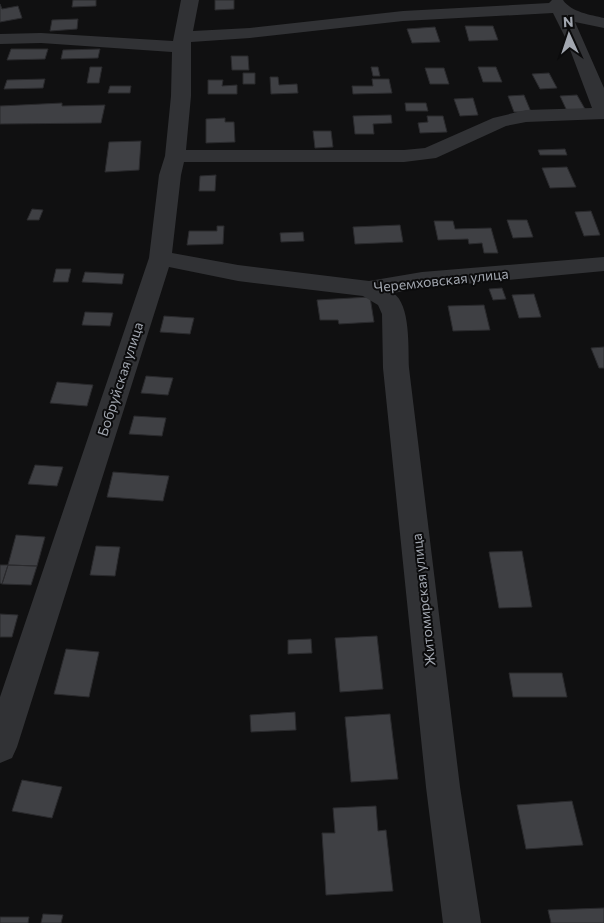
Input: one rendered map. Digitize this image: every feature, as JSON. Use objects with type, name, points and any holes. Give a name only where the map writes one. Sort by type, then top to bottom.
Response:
[{"type":"street","name":"Бобруйская улица","points":[[0,747],[6,707],[160,258],[170,175],[176,156],[181,96],[182,42],[190,0]]},
{"type":"street","points":[[176,156],[412,156],[429,154],[500,122],[526,116],[604,113],[594,92],[575,40],[557,4]]},
{"type":"street","points":[[0,39],[41,38],[182,42],[250,32],[404,16],[557,4],[580,18],[604,23]]},
{"type":"street","name":"Черемховская улица","points":[[160,258],[238,272],[369,289],[422,280],[604,264]]},
{"type":"street","name":"Житомирская улица","points":[[369,289],[388,300],[394,314],[397,378],[443,787],[462,923]]},
{"type":"building","points":[[73,0],[96,0],[96,6],[72,7]]},
{"type":"building","points":[[215,0],[234,0],[234,9],[215,10]]},
{"type":"building","points":[[0,4],[2,9],[18,6],[22,18],[0,22]]},
{"type":"building","points":[[78,19],[77,29],[50,31],[52,20]]},
{"type":"building","points":[[465,26],[493,26],[498,40],[469,41]]},
{"type":"building","points":[[435,27],[440,42],[412,43],[407,29]]},
{"type":"building","points":[[11,49],[48,49],[45,59],[7,60]]},
{"type":"building","points":[[100,49],[98,58],[61,59],[63,50]]},
{"type":"building","points":[[231,56],[248,56],[249,70],[232,70]]},
{"type":"building","points":[[90,67],[102,67],[99,83],[87,83]]},
{"type":"building","points":[[371,67],[378,67],[380,76],[373,76]]},
{"type":"building","points":[[478,67],[496,67],[502,82],[483,82]]},
{"type":"building","points":[[425,68],[444,68],[449,84],[430,84]]},
{"type":"building","points":[[243,73],[255,73],[255,84],[243,84]]},
{"type":"building","points":[[549,73],[557,88],[540,89],[532,74]]},
{"type":"building","points":[[270,77],[278,77],[279,85],[297,84],[298,93],[271,94]]},
{"type":"building","points":[[45,79],[43,88],[4,89],[7,80]]},
{"type":"building","points":[[372,79],[389,79],[392,93],[353,94],[352,86],[373,86]]},
{"type":"building","points":[[208,80],[223,80],[222,86],[237,85],[237,94],[208,94]]},
{"type":"building","points":[[110,86],[131,86],[130,93],[108,93]]},
{"type":"building","points":[[524,95],[531,112],[514,112],[508,96]]},
{"type":"building","points":[[577,95],[585,109],[567,111],[560,96]]},
{"type":"building","points":[[473,98],[478,115],[460,116],[454,99]]},
{"type":"building","points":[[62,103],[62,106],[105,105],[101,123],[0,124],[0,106]]},
{"type":"building","points":[[405,103],[426,103],[428,111],[406,111]]},
{"type":"building","points":[[391,115],[392,123],[373,124],[374,134],[355,134],[353,116]]},
{"type":"building","points":[[427,116],[443,116],[447,132],[420,133],[418,123],[428,122]]},
{"type":"building","points":[[225,118],[225,122],[234,122],[235,142],[206,143],[206,119]]},
{"type":"building","points":[[313,131],[331,131],[333,147],[315,148]]},
{"type":"building","points":[[141,141],[139,170],[105,172],[109,142]]},
{"type":"building","points":[[565,149],[567,155],[540,155],[538,150]]},
{"type":"building","points":[[567,167],[576,187],[550,188],[542,168]]},
{"type":"building","points":[[216,175],[215,191],[199,191],[200,176]]},
{"type":"building","points":[[32,209],[43,210],[39,220],[27,220]]},
{"type":"building","points":[[591,211],[600,235],[584,236],[575,212]]},
{"type":"building","points":[[507,220],[527,220],[533,237],[513,238]]},
{"type":"building","points":[[434,221],[453,221],[455,229],[491,228],[498,253],[484,253],[482,243],[469,244],[468,239],[438,240]]},
{"type":"building","points":[[400,225],[403,242],[355,244],[353,227]]},
{"type":"building","points":[[217,226],[224,226],[223,244],[187,245],[189,231],[217,231]]},
{"type":"building","points":[[303,232],[304,241],[281,242],[280,233]]},
{"type":"building","points":[[56,269],[71,269],[68,282],[53,282]]},
{"type":"building","points":[[85,272],[124,274],[122,284],[82,282]]},
{"type":"building","points":[[502,288],[506,299],[493,300],[489,289]]},
{"type":"building","points":[[534,294],[541,317],[519,318],[512,295]]},
{"type":"building","points":[[370,297],[374,322],[339,324],[338,320],[320,320],[317,300]]},
{"type":"building","points":[[484,305],[490,330],[453,331],[448,306]]},
{"type":"building","points":[[85,312],[113,313],[110,326],[82,325]]},
{"type":"building","points":[[164,316],[194,318],[190,334],[160,332]]},
{"type":"building","points":[[604,347],[604,368],[599,368],[591,348]]},
{"type":"building","points":[[146,376],[173,378],[168,395],[141,393]]},
{"type":"building","points":[[57,382],[93,385],[87,406],[50,403]]},
{"type":"building","points":[[134,416],[166,418],[162,436],[129,434]]},
{"type":"building","points":[[35,465],[63,467],[57,486],[28,484]]},
{"type":"building","points":[[113,472],[169,476],[163,501],[107,497]]},
{"type":"building","points":[[16,535],[45,537],[37,566],[8,565]]},
{"type":"building","points":[[96,546],[120,547],[115,576],[90,575]]},
{"type":"building","points":[[522,551],[532,607],[499,608],[489,552]]},
{"type":"building","points":[[0,565],[8,565],[2,584],[0,583]]},
{"type":"building","points":[[8,565],[37,566],[31,585],[2,584]]},
{"type":"building","points":[[0,614],[18,615],[12,637],[0,637]]},
{"type":"building","points":[[377,636],[383,689],[340,692],[335,638]]},
{"type":"building","points":[[311,639],[312,653],[288,654],[288,640]]},
{"type":"building","points":[[66,649],[99,652],[89,697],[54,694]]},
{"type":"building","points":[[509,673],[562,673],[567,697],[513,697]]},
{"type":"building","points":[[295,712],[296,730],[251,732],[250,715]]},
{"type":"building","points":[[390,714],[398,779],[351,782],[345,717]]},
{"type":"building","points":[[22,780],[62,787],[52,818],[12,811]]},
{"type":"building","points":[[572,801],[583,845],[526,849],[517,805]]},
{"type":"building","points":[[376,806],[378,831],[386,830],[393,891],[326,895],[322,833],[335,833],[333,808]]},
{"type":"building","points":[[604,908],[604,923],[551,923],[548,910]]},
{"type":"building","points":[[43,914],[63,915],[61,923],[41,923]]},
{"type":"building","points":[[0,917],[29,917],[28,923],[0,923]]}]
